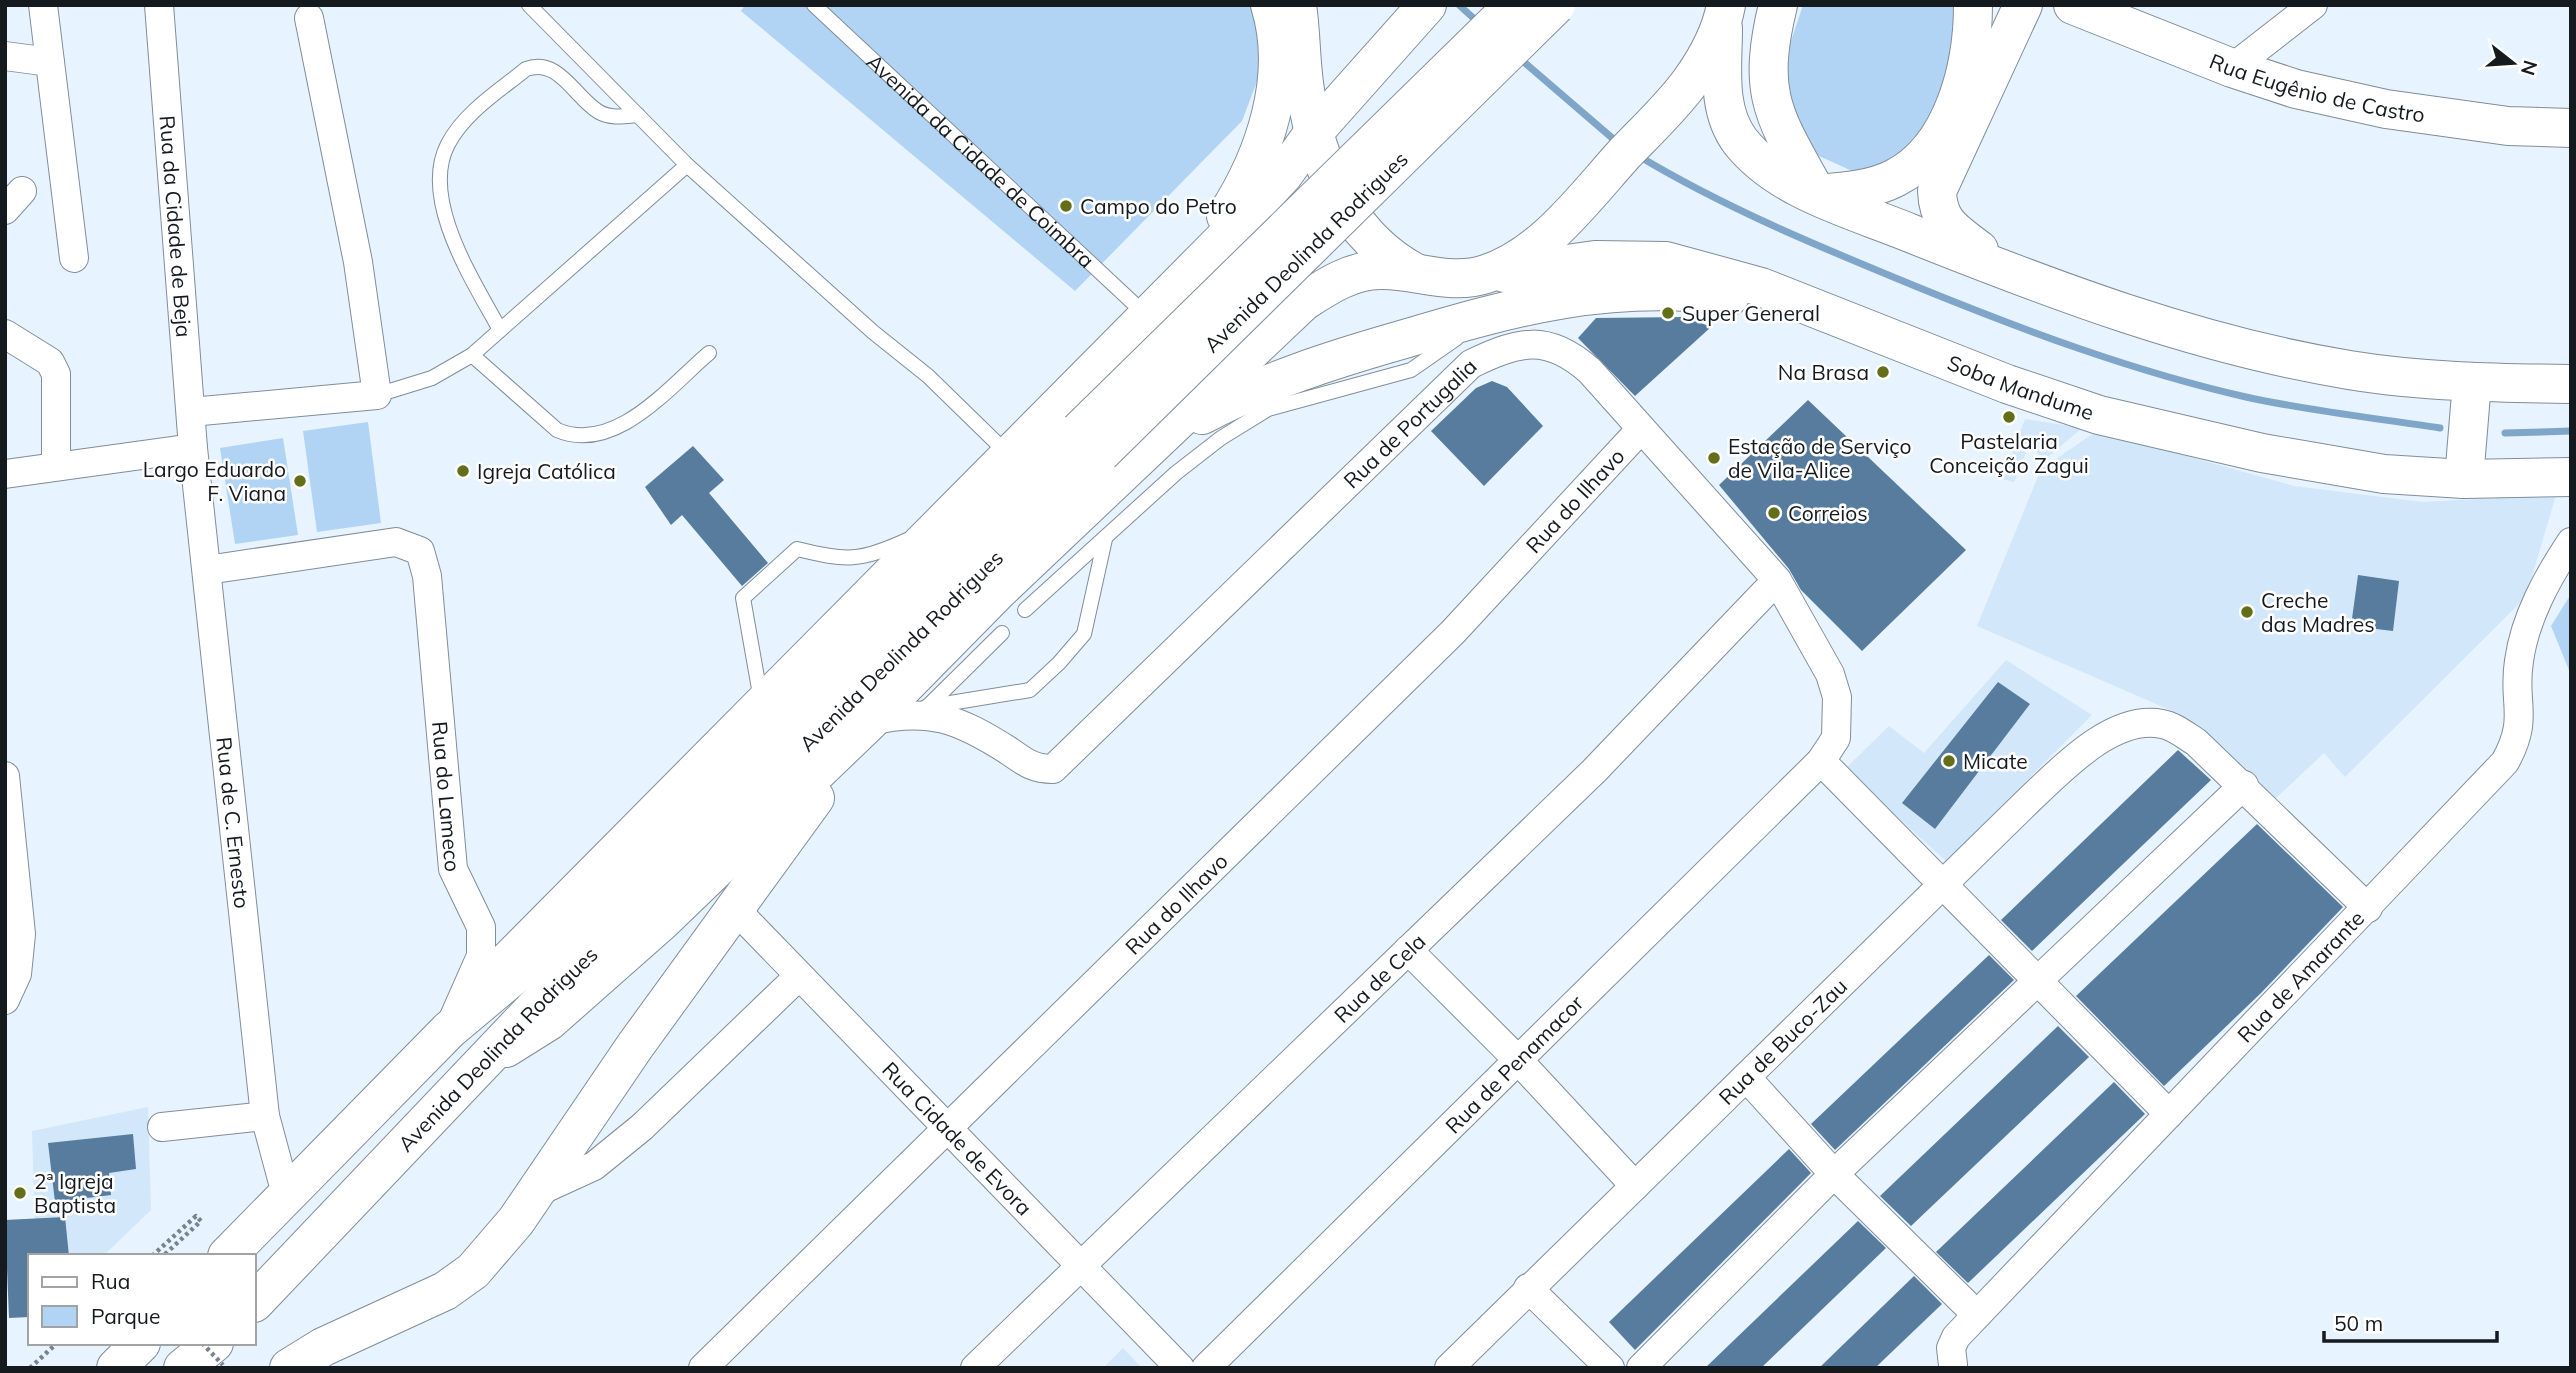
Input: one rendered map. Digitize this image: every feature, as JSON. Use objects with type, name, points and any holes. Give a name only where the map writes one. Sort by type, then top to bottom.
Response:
[{"type":"main road","points":[[1191,268],[1238,196],[1256,160],[1270,118],[1278,49],[1270,5]]},
{"type":"main road","points":[[1297,5],[1306,100],[1320,156],[1338,196],[1371,243],[1390,259],[1416,273]]},
{"type":"main road","points":[[449,1030],[509,959],[1255,206],[1284,174],[1314,132],[1427,5]]},
{"type":"main road","name":"Avenida Deolinda Rodrigues","points":[[229,1254],[449,1030],[543,951],[1099,454],[1514,5]]},
{"type":"main road","name":"Avenida Deolinda Rodrigues","points":[[256,1301],[548,994],[706,843],[1556,5]]},
{"type":"main road","points":[[1778,5],[1768,51],[1770,99],[1779,124],[1817,194]]},
{"type":"main road","points":[[1817,194],[1859,189],[1896,178],[1932,145],[1948,119],[1968,67],[1973,5]]},
{"type":"main road","points":[[2006,271],[1943,222],[1937,207],[1937,191],[2023,5]]},
{"type":"main road","name":"Rua Eugênio de Castro","points":[[2073,5],[2232,68],[2296,89],[2386,110],[2508,125],[2571,128]]},
{"type":"main road","points":[[1724,9],[1723,97],[1732,129],[1765,166],[1817,194],[2006,271],[2131,317],[2221,343],[2471,395],[2571,384]]},
{"type":"main road","points":[[1484,275],[1528,253],[1562,222],[1669,107],[1701,65],[1724,9]]},
{"type":"main road","name":"Soba Mandume","points":[[1099,454],[1336,280],[1379,270],[1461,279],[1595,260],[1666,261],[1761,287],[2007,384],[2099,415],[2331,467],[2384,474],[2465,466],[2571,477]]},
{"type":"main road","points":[[478,1067],[549,1021],[661,922],[870,720],[999,590],[1099,454],[1200,416],[1245,392],[1343,356],[1555,298],[1657,291],[1736,297],[1830,315]]},
{"type":"main road","points":[[2465,466],[2471,395]]},
{"type":"main road","points":[[289,1368],[323,1347],[445,1291],[473,1271],[535,1193],[635,1046],[736,910],[870,720]]},
{"type":"main road","points":[[116,1368],[139,1345]]},
{"type":"main road","points":[[183,1368],[219,1354]]},
{"type":"street","points":[[43,5],[74,258]]},
{"type":"street","name":"Rua da Cidade de Beja","points":[[159,5],[193,448]]},
{"type":"street","points":[[2232,68],[2313,5]]},
{"type":"street","points":[[191,412],[377,395],[355,249],[309,18]]},
{"type":"street","points":[[5,56],[50,62]]},
{"type":"street","points":[[5,334],[50,362],[56,374],[56,465]]},
{"type":"street","name":"Rua de Portugalia","points":[[870,720],[923,710],[978,731],[1035,769],[1053,769],[1472,364],[1507,346],[1545,345],[1573,356],[1777,580],[1830,674],[1837,697],[1836,738],[1821,761]]},
{"type":"street","name":"Rua do Ilhavo","points":[[703,1368],[1453,632],[1641,429]]},
{"type":"street","points":[[5,474],[193,448]]},
{"type":"street","name":"Rua de C. Ernesto","points":[[193,448],[265,1116],[286,1194]]},
{"type":"street","name":"Rua do Lameco","points":[[207,570],[396,541],[420,551],[428,576],[453,869],[481,928],[481,956],[449,1030]]},
{"type":"street","name":"Rua de Amarante","points":[[1953,1367],[1951,1348],[1956,1337],[2505,762],[2519,733],[2518,663],[2530,619],[2546,581],[2571,542]]},
{"type":"street","name":"Rua de Cela","points":[[975,1368],[1594,771],[1777,580]]},
{"type":"street","name":"Rua de Buco-Zau","points":[[1449,1368],[2074,758],[2125,726],[2145,722],[2165,724],[2196,742],[2244,785]]},
{"type":"street","points":[[1821,761],[2169,1114]]},
{"type":"street","name":"Rua de Penamacor","points":[[1206,1368],[1821,761]]},
{"type":"street","points":[[5,776],[21,934],[18,974],[5,1000]]},
{"type":"street","points":[[1641,1368],[1834,1174],[2244,785],[2368,908]]},
{"type":"street","name":"Rua Cidade de Evora","points":[[736,910],[1180,1368]]},
{"type":"street","points":[[1408,950],[1518,1060],[1635,1186]]},
{"type":"street","points":[[535,1193],[594,1166],[642,1128],[799,976]]},
{"type":"street","points":[[1746,1077],[1834,1174],[1977,1315]]},
{"type":"street","points":[[162,1127],[265,1116]]},
{"type":"street","points":[[1528,1288],[1610,1368]]},
{"type":"lane","points":[[529,5],[687,165],[873,332],[928,376],[1008,454]]},
{"type":"lane","name":"Avenida da Cidade de Coimbra","points":[[814,5],[1146,315]]},
{"type":"lane","points":[[500,330],[463,262],[439,189],[440,167],[449,142],[482,104],[526,69],[534,66],[554,70],[599,112],[611,116],[638,116]]},
{"type":"lane","points":[[377,395],[432,378],[472,355],[687,165]]},
{"type":"lane","points":[[1025,610],[1176,472],[1221,438],[1268,409],[1411,370],[1490,314]]},
{"type":"lane","points":[[472,355],[557,430],[570,435],[594,434],[626,423],[709,353]]},
{"type":"lane","points":[[761,702],[743,598],[797,549],[835,559],[874,556],[939,524]]},
{"type":"lane","points":[[923,710],[1030,690],[1059,663],[1084,634],[1105,539]]},
{"type":"lane","points":[[923,710],[1002,633]]},
{"type":"path","points":[[154,1254],[196,1216],[201,1221],[165,1254]]},
{"type":"path","points":[[30,1368],[55,1345]]},
{"type":"shaded area","points":[[2025,419],[2082,428],[2043,461],[2030,443],[2014,482],[2002,479]]},
{"type":"shaded area","name":"Creche das Madres","points":[[2097,431],[2294,486],[2422,502],[2556,495],[2526,597],[2345,777],[2324,753],[2276,798],[2172,711],[1977,626],[2041,469]]},
{"type":"shaded area","name":"Micate","points":[[2006,660],[2092,715],[1946,861],[1845,769],[1889,726],[1924,753]]},
{"type":"shaded area","points":[[148,1107],[151,1210],[105,1254],[36,1254],[32,1131]]},
{"type":"shaded area","points":[[1123,1348],[1142,1368],[1103,1368]]},
{"type":"green space","name":"Campo do Petro","points":[[745,5],[1253,5],[1264,63],[1242,121],[1075,291],[741,11]]},
{"type":"green space","points":[[1803,5],[1961,5],[1937,123],[1904,158],[1859,174],[1819,156],[1800,129],[1784,89],[1788,50]]},
{"type":"green space","points":[[368,422],[381,523],[317,532],[303,431]]},
{"type":"green space","points":[[283,438],[298,535],[235,544],[220,448]]},
{"type":"green space","points":[[2571,594],[2571,675],[2551,626]]},
{"type":"building","points":[[1686,317],[1711,327],[1635,396],[1578,338],[1596,318]]},
{"type":"building","points":[[1492,381],[1507,387],[1543,426],[1484,486],[1431,431],[1476,388]]},
{"type":"building","points":[[1808,400],[1966,550],[1862,651],[1801,590],[1789,569],[1719,485]]},
{"type":"building","points":[[693,446],[724,480],[709,493],[768,563],[742,586],[682,515],[671,525],[645,487]]},
{"type":"building","points":[[2358,575],[2399,581],[2393,631],[2351,626]]},
{"type":"building","points":[[1998,682],[2030,704],[1935,829],[1902,803]]},
{"type":"building","points":[[2178,750],[2211,780],[2032,951],[2001,920]]},
{"type":"building","points":[[2257,824],[2343,907],[2261,993],[2164,1086],[2076,996]]},
{"type":"building","points":[[1989,955],[2014,980],[1835,1150],[1811,1124]]},
{"type":"building","points":[[2058,1026],[2089,1057],[1911,1226],[1880,1196]]},
{"type":"building","points":[[2114,1082],[2145,1114],[1968,1283],[1936,1252]]},
{"type":"building","points":[[133,1134],[136,1169],[109,1173],[111,1195],[55,1202],[48,1143]]},
{"type":"building","points":[[1789,1149],[1811,1173],[1635,1350],[1609,1322]]},
{"type":"building","points":[[65,1217],[69,1254],[28,1254],[28,1317],[9,1318],[5,1220]]},
{"type":"building","points":[[1858,1221],[1886,1248],[1761,1368],[1705,1368]]},
{"type":"building","points":[[1914,1276],[1942,1304],[1875,1368],[1819,1368]]},
{"type":"waterway","points":[[1459,5],[1480,24]]},
{"type":"waterway","points":[[1518,57],[1618,143]]},
{"type":"waterway","points":[[1637,155],[1704,192],[1808,241],[1956,302],[2078,348],[2161,375],[2246,397],[2440,428]]},
{"type":"waterway","points":[[2505,433],[2571,431]]},
{"type":"place","name":"Campo do Petro","points":[[1066,206]]},
{"type":"place","name":"Super General","points":[[1668,313]]},
{"type":"place","name":"Na Brasa","points":[[1883,372]]},
{"type":"place","name":"Pastelaria Conceição Zagui","points":[[2009,417]]},
{"type":"place","name":"Estação de Serviço de Vila-Alice","points":[[1714,458]]},
{"type":"place","name":"Igreja Católica","points":[[463,471]]},
{"type":"place","name":"Largo Eduardo F. Viana","points":[[300,481]]},
{"type":"place","name":"Correios","points":[[1774,513]]},
{"type":"place","name":"Creche das Madres","points":[[2247,612]]},
{"type":"place","name":"Micate","points":[[1949,761]]},
{"type":"place","name":"2ª Igreja Baptista","points":[[20,1193]]}]
